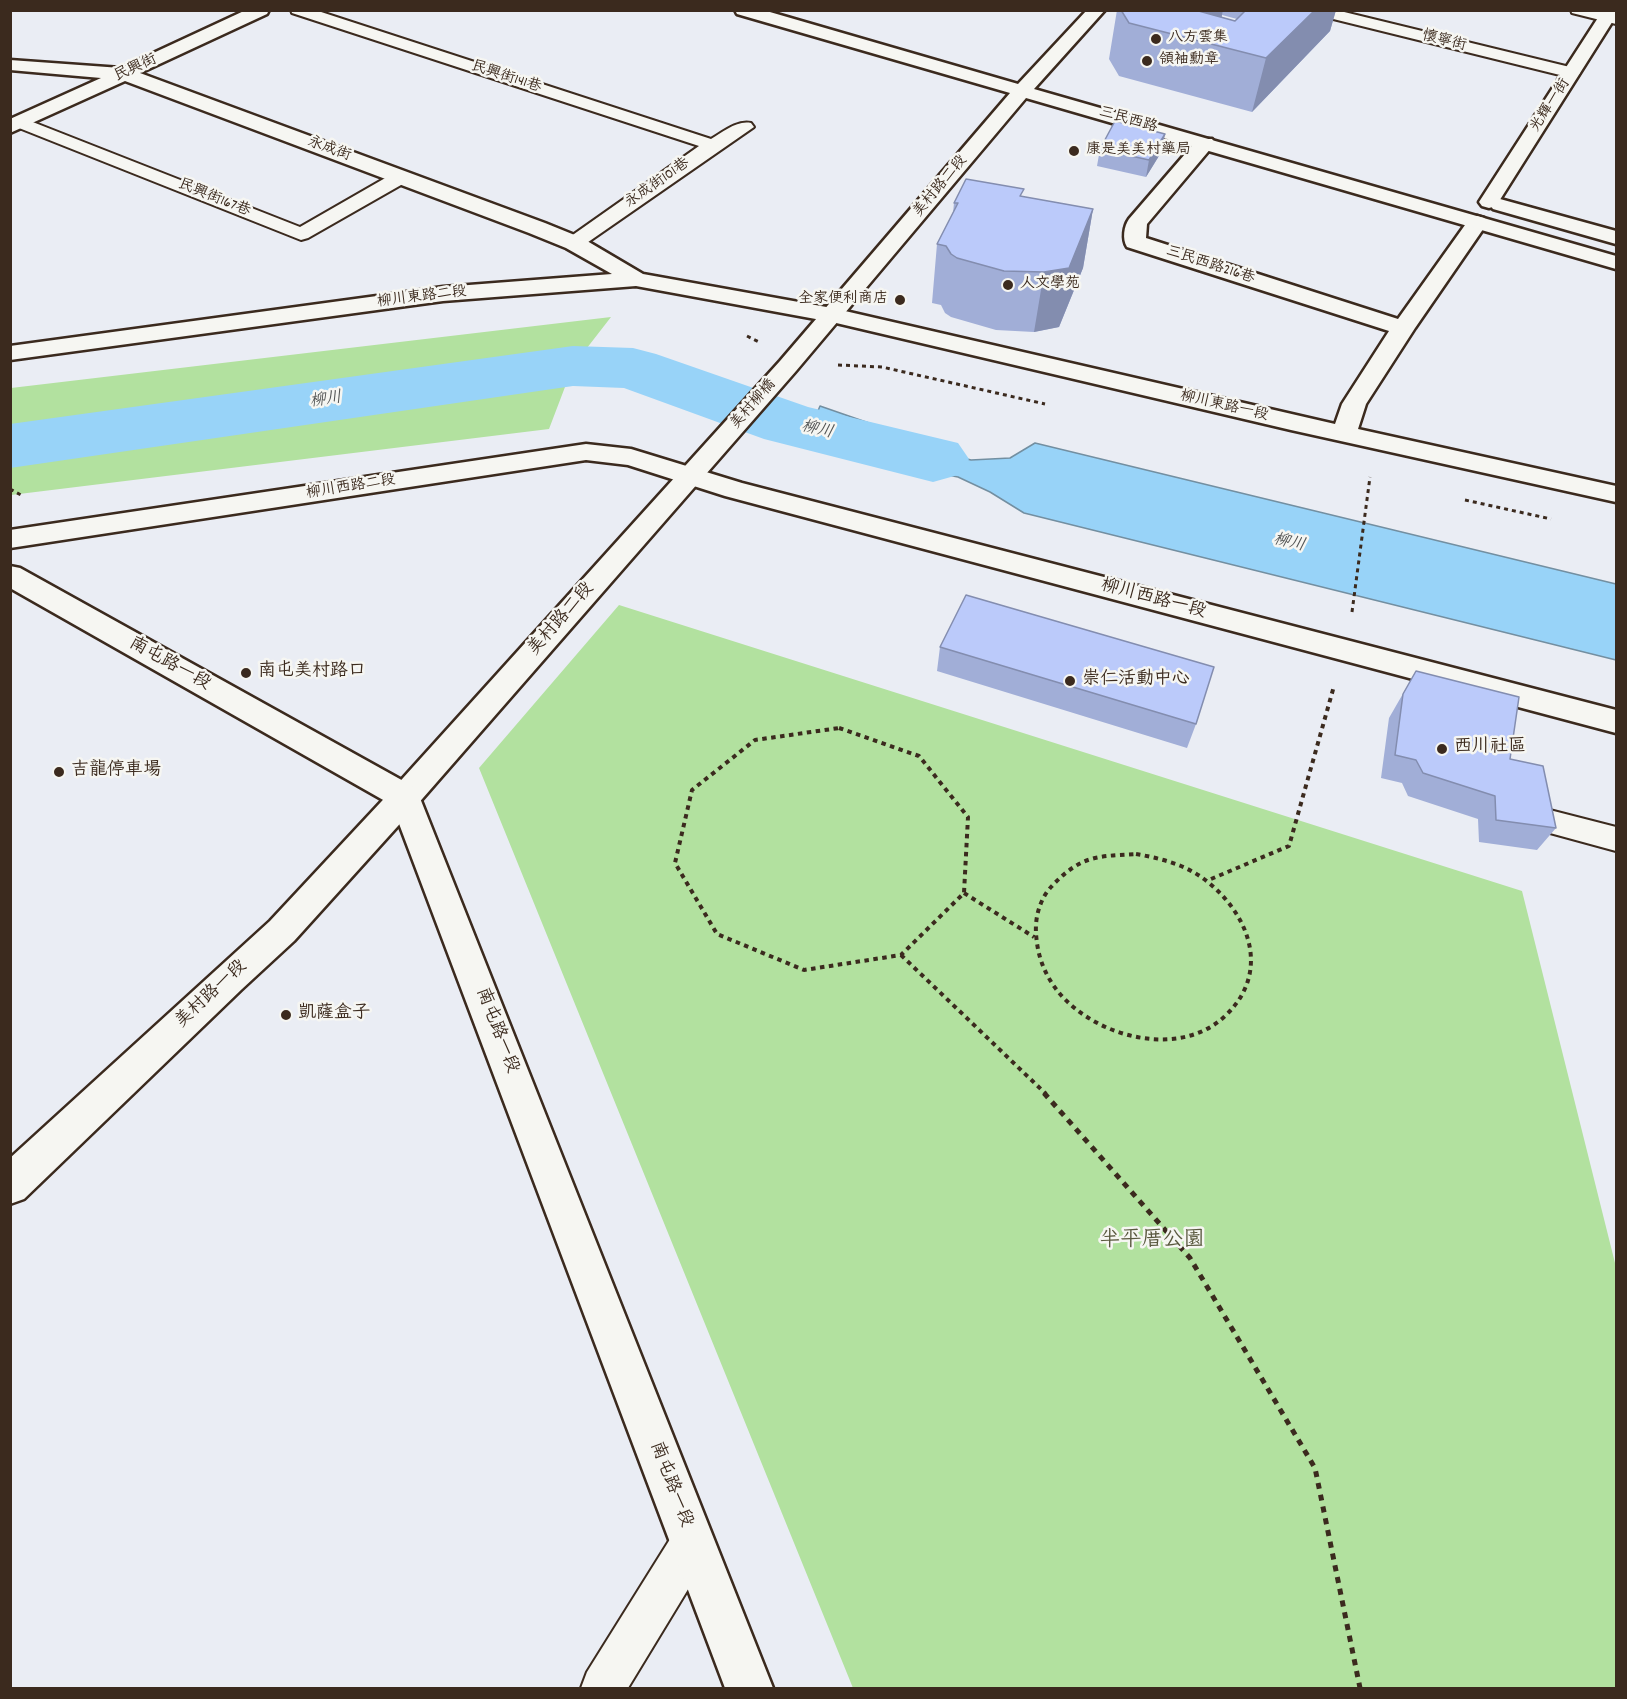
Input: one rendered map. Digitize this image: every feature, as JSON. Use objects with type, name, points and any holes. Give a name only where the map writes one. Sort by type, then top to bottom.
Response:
[{"type":"street","name":"民興街","points":[[15,125],[261,10]]},
{"type":"street","name":"三民西路","points":[[743,10],[1617,262]]},
{"type":"street","points":[[807,10],[951,51]]},
{"type":"street","name":"美村路二段","points":[[788,366],[1022,91],[1046,77],[1097,10]]},
{"type":"street","name":"光輝一街","points":[[1489,202],[1572,73],[1612,16]]},
{"type":"street","name":"永成街","points":[[10,65],[124,74],[574,243],[636,279]]},
{"type":"street","points":[[1016,69],[1046,77]]},
{"type":"street","name":"三民西路216巷","points":[[1205,143],[1136,223],[1135,242],[1403,327]]},
{"type":"street","points":[[1466,196],[1617,238]]},
{"type":"street","points":[[1344,434],[1353,404],[1403,327],[1477,222]]},
{"type":"street","name":"柳川東路二段","points":[[10,352],[443,294],[636,279],[832,315]]},
{"type":"street","name":"柳川東路一段","points":[[832,315],[1344,434],[1617,494]]},
{"type":"street","name":"美村柳橋","points":[[720,444],[788,366]]},
{"type":"street","name":"美村路二段","points":[[405,797],[720,444]]},
{"type":"street","name":"柳川西路二段","points":[[10,539],[586,452],[631,457],[690,477]]},
{"type":"street","name":"柳川西路一段","points":[[690,477],[1617,722]]},
{"type":"street","name":"南屯路一段","points":[[10,575],[405,797],[749,1689]]},
{"type":"street","name":"美村路一段","points":[[10,1185],[229,978],[282,931],[405,797]]},
{"type":"lane","name":"民興街141巷","points":[[298,10],[713,145]]},
{"type":"lane","name":"懷寧街","points":[[1315,10],[1572,73]]},
{"type":"lane","points":[[1578,10],[1612,16]]},
{"type":"lane","name":"民興街167巷","points":[[15,125],[301,234],[401,177]]},
{"type":"lane","name":"永成街101巷","points":[[574,243],[713,145],[745,127]]},
{"type":"lane","points":[[1538,819],[1617,839]]},
{"type":"lane","points":[[603,1689],[692,1543]]},
{"type":"path","points":[[1352,612],[1370,477]]},
{"type":"path","points":[[10,489],[21,495]]},
{"type":"path","points":[[1211,879],[1289,846],[1343,651]]},
{"type":"path","points":[[839,728],[919,756],[968,817],[964,894],[901,955],[804,970],[717,934],[675,864],[692,790],[755,740],[839,728]]},
{"type":"path","points":[[964,894],[1034,937],[1040,965],[1069,1005],[1106,1028],[1132,1037],[1149,1040],[1187,1037],[1220,1022],[1226,1018],[1244,995],[1252,969],[1250,945],[1244,927],[1237,913],[1216,889],[1204,879],[1175,863],[1136,854],[1097,857],[1077,865],[1059,877],[1042,898],[1034,923],[1034,937]]},
{"type":"path","points":[[901,955],[1060,1108],[1190,1258],[1315,1468],[1360,1689]]},
{"type":"green space","points":[[611,317],[573,366],[549,429],[11,495],[11,388]]},
{"type":"green space","name":"半平厝公園","points":[[619,605],[1522,891],[1616,1267],[1616,1688],[853,1688],[479,768]]},
{"type":"water","points":[[820,406],[892,431],[930,449],[971,460],[1010,458],[1035,443],[1616,584],[1616,660],[1024,513],[990,492],[958,477],[911,468],[806,440]]},
{"type":"building","points":[[1121,10],[1195,10],[1235,21],[1246,10],[1315,10],[1266,58],[1129,23]]},
{"type":"building","points":[[1115,121],[1165,134],[1149,160],[1100,149]]},
{"type":"building","points":[[966,179],[1024,189],[1020,196],[1093,209],[1069,268],[1044,272],[1004,271],[957,258],[946,246],[937,244],[958,203],[954,203]]},
{"type":"building","points":[[966,595],[1214,667],[1196,724],[940,647]]},
{"type":"building","name":"西川社區","points":[[1416,671],[1519,697],[1510,759],[1543,766],[1556,828],[1496,820],[1495,796],[1423,773],[1416,760],[1395,755],[1403,694]]},
{"type":"waterway","name":"柳川","points":[[10,446],[573,366],[633,368],[788,424],[933,459]]},
{"type":"place","name":"八方雲集","points":[[1156,39]]},
{"type":"place","name":"領袖勳章","points":[[1147,61]]},
{"type":"place","name":"康是美美村藥局","points":[[1074,151]]},
{"type":"place","name":"人文學苑","points":[[1008,285]]},
{"type":"place","name":"全家便利商店","points":[[900,300]]},
{"type":"place","name":"南屯美村路口","points":[[246,673]]},
{"type":"place","name":"崇仁活動中心","points":[[1070,681]]},
{"type":"place","name":"西川社區","points":[[1442,749]]},
{"type":"place","name":"吉龍停車場","points":[[59,772]]},
{"type":"place","name":"凱薩盒子","points":[[286,1015]]}]
